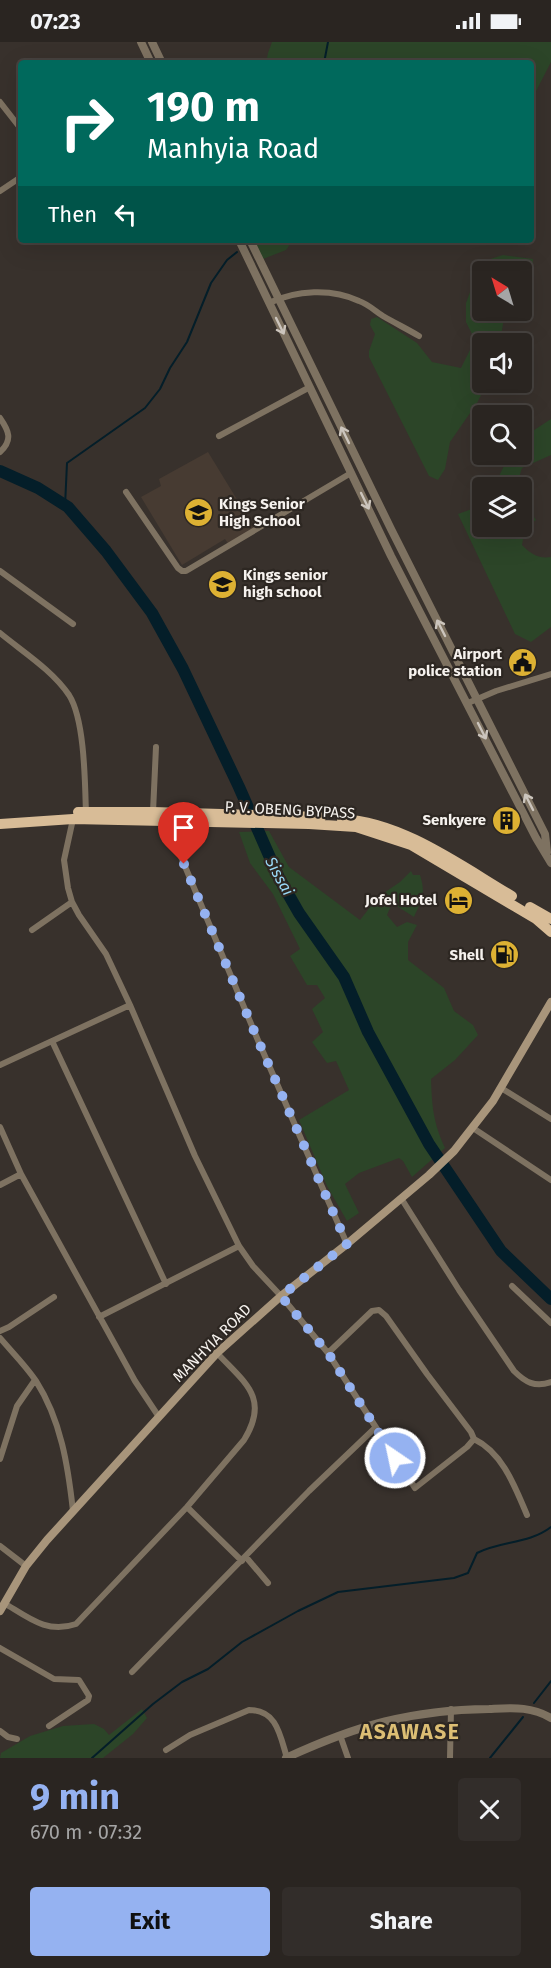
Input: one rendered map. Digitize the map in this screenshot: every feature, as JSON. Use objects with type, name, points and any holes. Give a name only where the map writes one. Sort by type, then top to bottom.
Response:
[{"type":"highway","name":"P. V. OBENG BYPASS","points":[[0,817],[153,812],[356,827],[411,845],[536,919],[551,932]]},
{"type":"highway","name":"P. V. OBENG BYPASS","points":[[0,824],[73,819],[86,815],[166,821],[246,818]]},
{"type":"highway","name":"P. V. OBENG BYPASS","points":[[259,819],[358,820],[414,838],[551,919]]},
{"type":"main road","name":"MANHYIA ROAD","points":[[2,1607],[27,1566],[47,1540],[217,1353],[281,1296],[429,1175],[454,1151],[501,1088],[551,1002]]},
{"type":"street","points":[[141,42],[150,60]]},
{"type":"street","points":[[153,43],[161,60]]},
{"type":"street","points":[[0,102],[18,125]]},
{"type":"street","points":[[0,191],[18,179]]},
{"type":"street","points":[[240,243],[391,556],[536,838],[550,860]]},
{"type":"street","points":[[252,243],[391,529],[545,834],[550,860]]},
{"type":"street","points":[[269,303],[292,295],[317,292],[350,297],[361,301],[419,336]]},
{"type":"street","points":[[219,436],[310,387]]},
{"type":"street","points":[[0,418],[9,431],[6,447],[0,453]]},
{"type":"street","points":[[126,492],[178,568],[186,571],[351,473]]},
{"type":"street","points":[[1,575],[74,624]]},
{"type":"street","points":[[0,633],[54,677],[70,697],[80,723],[86,815]]},
{"type":"street","points":[[468,703],[496,691],[551,674]]},
{"type":"street","points":[[153,812],[156,747]]},
{"type":"street","points":[[73,819],[64,860],[72,902],[106,954],[195,1156],[239,1246],[253,1266],[328,1353],[415,1488],[474,1439]]},
{"type":"street","points":[[166,821],[347,1244]]},
{"type":"street","points":[[32,930],[72,902]]},
{"type":"street","points":[[0,1065],[130,1005]]},
{"type":"street","points":[[52,1041],[166,1284]]},
{"type":"street","points":[[501,1088],[551,1119]]},
{"type":"street","points":[[0,1127],[21,1174],[99,1317],[135,1381],[159,1417]]},
{"type":"street","points":[[473,1128],[551,1180]]},
{"type":"street","points":[[0,1185],[21,1174]]},
{"type":"street","points":[[401,1198],[514,1371],[524,1382],[536,1385],[551,1382]]},
{"type":"street","points":[[99,1317],[239,1246]]},
{"type":"street","points":[[512,1286],[551,1323]]},
{"type":"street","points":[[0,1331],[9,1328],[54,1297]]},
{"type":"street","points":[[328,1353],[372,1311],[379,1310],[386,1316],[474,1439],[483,1443],[505,1468],[527,1515]]},
{"type":"street","points":[[0,1338],[35,1380],[51,1406],[66,1461],[74,1512]]},
{"type":"street","points":[[2,1607],[45,1626],[64,1628],[76,1624],[135,1564],[244,1440],[255,1414],[255,1401],[252,1392],[217,1353]]},
{"type":"street","points":[[0,1459],[17,1406],[35,1380]]},
{"type":"street","points":[[132,1672],[309,1491],[375,1428]]},
{"type":"street","points":[[187,1507],[268,1583]]},
{"type":"street","points":[[0,1546],[27,1566]]},
{"type":"street","points":[[0,1648],[54,1679],[75,1679],[81,1683],[89,1696],[88,1700],[49,1726]]},
{"type":"street","points":[[166,1750],[190,1735],[249,1710],[258,1710],[271,1718],[278,1726],[287,1758],[354,1729],[409,1715],[451,1709],[525,1708],[538,1710],[551,1718]]},
{"type":"street","points":[[450,1758],[451,1709]]},
{"type":"street","points":[[0,1731],[8,1737],[17,1739]]},
{"type":"street","points":[[340,1735],[348,1758]]},
{"type":"shaded area","name":"Kings Senior High School","points":[[208,452],[255,529],[229,545],[225,539],[182,565],[141,497],[161,486],[159,479]]},
{"type":"green space","points":[[272,42],[551,42],[551,62],[534,95],[534,60],[267,60]]},
{"type":"green space","points":[[255,243],[291,243],[286,250],[263,259]]},
{"type":"green space","points":[[503,255],[533,259],[532,272],[532,261],[484,261]]},
{"type":"green space","points":[[472,287],[472,321],[503,321],[502,333],[472,334],[466,322],[466,303]]},
{"type":"green space","points":[[377,317],[417,343],[432,362],[461,368],[472,346],[472,393],[482,393],[476,405],[472,405],[472,410],[450,442],[445,469],[438,480],[429,476],[369,357],[375,334],[370,325],[371,319]]},
{"type":"green space","points":[[551,419],[551,455],[532,464],[532,431]]},
{"type":"green space","points":[[504,465],[529,465],[522,468],[519,477],[499,477]]},
{"type":"green space","points":[[472,509],[472,537],[523,537],[522,545],[528,551],[542,557],[551,557],[551,627],[531,642],[515,634],[458,514]]},
{"type":"green space","points":[[269,831],[289,867],[360,920],[378,897],[400,882],[411,871],[413,875],[420,875],[423,887],[422,896],[414,917],[392,903],[387,915],[397,927],[407,922],[417,925],[408,942],[408,960],[444,988],[454,1011],[473,1025],[478,1035],[455,1060],[431,1079],[434,1114],[445,1148],[412,1177],[399,1158],[359,1173],[345,1184],[359,1213],[347,1221],[327,1186],[299,1120],[349,1090],[336,1061],[327,1063],[312,1042],[323,1032],[312,1009],[325,998],[317,985],[307,985],[290,956],[300,949],[273,894],[250,863],[239,832]]},
{"type":"green space","points":[[142,1709],[147,1718],[133,1734],[103,1758],[0,1758],[1,1753],[30,1736],[63,1726],[94,1724],[104,1729],[109,1735]]},
{"type":"waterway","points":[[325,60],[328,42]]},
{"type":"waterway","points":[[65,506],[67,463],[145,408],[160,389],[187,342],[211,283],[227,260],[237,252]]},
{"type":"waterway","name":"Sissai","points":[[0,471],[38,488],[68,507],[106,551],[152,613],[183,669],[279,878],[299,913],[344,977],[368,1032],[429,1144],[501,1251],[551,1299]]},
{"type":"waterway","points":[[92,1758],[153,1704],[182,1682],[208,1669],[242,1642],[298,1611],[338,1592],[454,1578],[468,1573],[477,1553],[533,1537],[551,1527]]},
{"type":"waterway","points":[[534,1703],[551,1681]]},
{"type":"waterway","points":[[490,1758],[523,1717]]},
{"type":"place","name":"Kings Senior High School","points":[[198,513]]},
{"type":"place","name":"Kings senior high school","points":[[222,584]]},
{"type":"place","name":"Airport police station","points":[[523,663]]},
{"type":"place","name":"Senkyere","points":[[507,820]]},
{"type":"place","name":"Jofel Hotel","points":[[458,900]]},
{"type":"place","name":"Shell","points":[[505,955]]},
{"type":"district","name":"ASAWASE","points":[[410,1732]]},
{"type":"route","points":[[184,864],[347,1244],[281,1296],[328,1353],[395,1458]]}]
